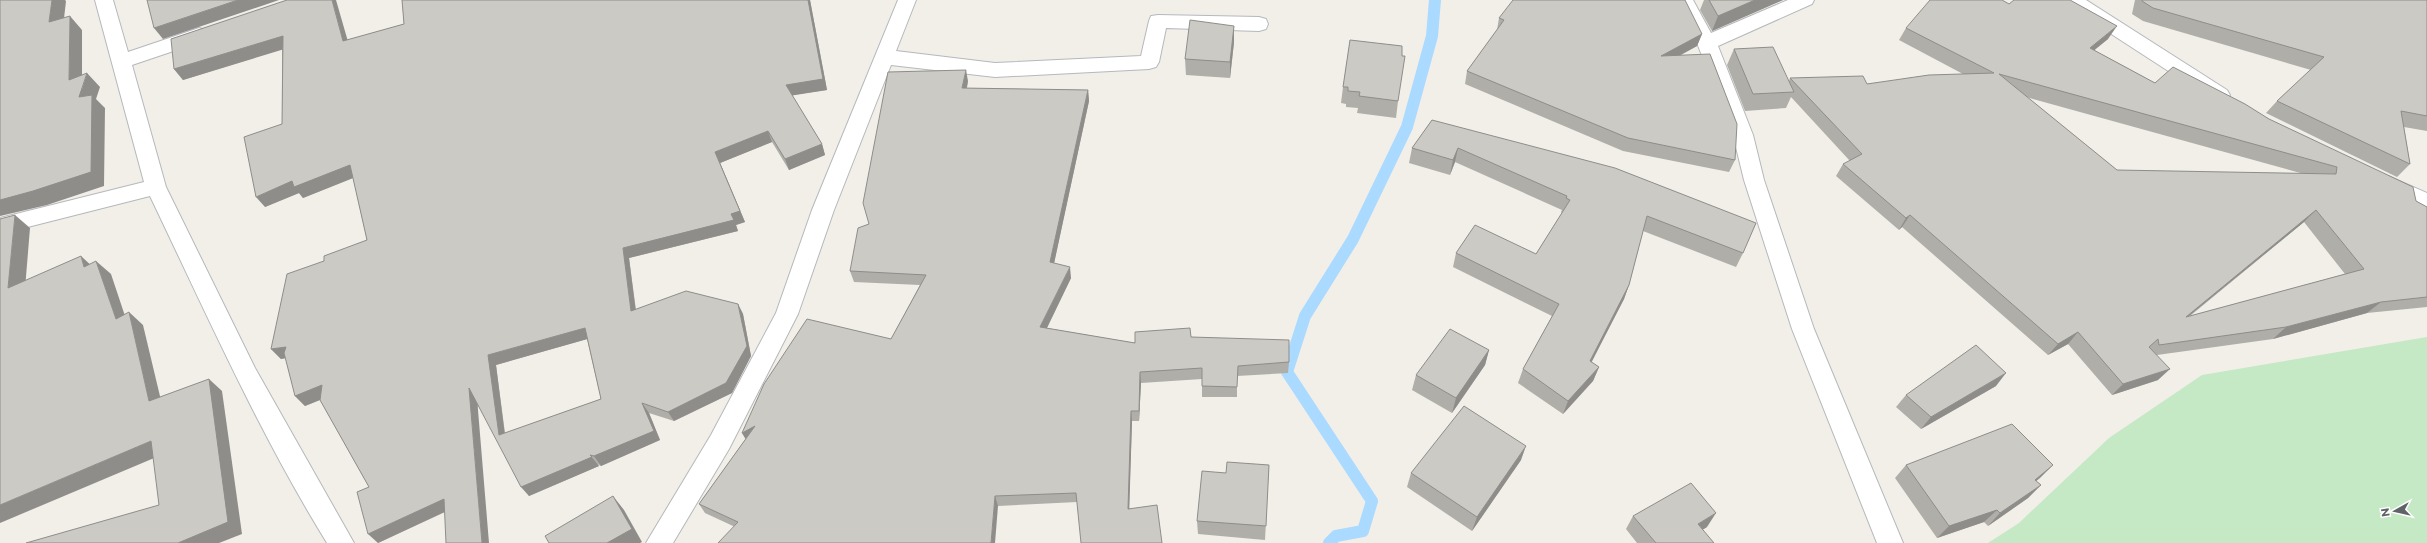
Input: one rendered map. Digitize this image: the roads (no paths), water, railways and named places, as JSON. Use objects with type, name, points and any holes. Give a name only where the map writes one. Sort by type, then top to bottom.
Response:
[{"type":"street","points":[[104,0],[156,187],[247,375],[321,511],[341,543]]},
{"type":"street","points":[[659,543],[720,442],[787,314],[823,210],[907,0]]},
{"type":"street","points":[[1684,0],[1707,43],[1743,135],[1754,180],[1802,329],[1890,543]]},
{"type":"street","points":[[1707,43],[1805,0]]},
{"type":"street","points":[[2072,0],[2117,27],[2234,104]]},
{"type":"street","points":[[885,57],[996,70],[1149,62],[1158,21],[1259,24]]},
{"type":"street","points":[[122,61],[213,30]]},
{"type":"street","points":[[2371,176],[2427,202]]},
{"type":"street","points":[[0,226],[156,187]]},
{"type":"waterway","points":[[1329,543],[1336,536],[1363,531],[1372,501],[1287,372],[1305,316],[1353,239],[1407,127],[1432,36],[1435,0]]}]
